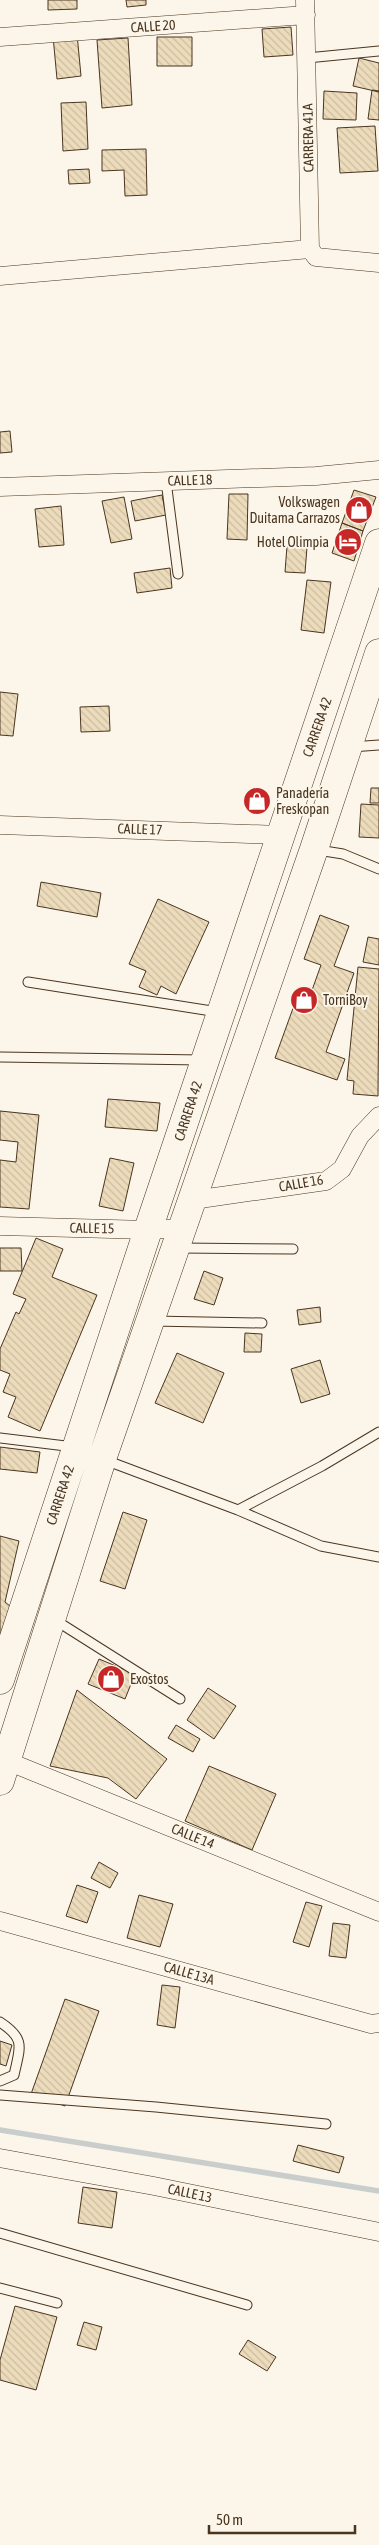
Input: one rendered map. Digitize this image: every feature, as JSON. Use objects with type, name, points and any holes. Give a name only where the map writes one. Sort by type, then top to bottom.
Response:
[{"type":"highway","name":"CARRERA 42","points":[[0,1680],[148,1230],[379,543]]},
{"type":"highway","points":[[3,1771],[53,1618],[102,1458],[152,1321],[314,849],[379,653]]},
{"type":"street","name":"CALLE 20","points":[[0,37],[306,8]]},
{"type":"street","name":"CARRERA 41A","points":[[306,8],[310,248]]},
{"type":"street","points":[[0,276],[310,248],[316,257],[379,262]]},
{"type":"street","name":"CALLE 18","points":[[0,487],[316,476],[379,470]]},
{"type":"street","name":"CALLE 17","points":[[0,825],[280,835]]},
{"type":"street","name":"CALLE 16","points":[[193,1200],[326,1181],[342,1169],[360,1136],[379,1116]]},
{"type":"street","name":"CALLE 15","points":[[0,1226],[148,1230],[180,1238]]},
{"type":"street","name":"CALLE 14","points":[[3,1771],[379,1912]]},
{"type":"street","name":"CALLE 13A","points":[[0,1920],[372,2024],[379,2023]]},
{"type":"street","name":"CALLE 13","points":[[0,2158],[154,2186],[379,2232]]},
{"type":"lane","points":[[307,58],[379,50]]},
{"type":"lane","points":[[166,481],[178,574]]},
{"type":"lane","points":[[348,747],[379,745]]},
{"type":"lane","points":[[314,849],[343,854],[379,869]]},
{"type":"lane","points":[[28,982],[221,1013]]},
{"type":"lane","points":[[0,1057],[205,1060]]},
{"type":"lane","points":[[180,1238],[294,1249]]},
{"type":"lane","points":[[152,1321],[262,1323]]},
{"type":"lane","points":[[238,1510],[322,1466],[379,1432]]},
{"type":"lane","points":[[0,1438],[76,1447]]},
{"type":"lane","points":[[102,1458],[238,1510],[321,1546],[379,1557]]},
{"type":"lane","points":[[53,1618],[180,1698]]},
{"type":"lane","points":[[0,2022],[16,2033],[20,2046],[14,2075],[0,2081]]},
{"type":"lane","points":[[0,2095],[156,2107],[326,2124]]},
{"type":"lane","points":[[0,2233],[247,2305]]},
{"type":"lane","points":[[0,2288],[57,2303]]},
{"type":"building","points":[[48,0],[77,0],[77,9],[48,10]]},
{"type":"building","points":[[126,0],[146,0],[146,5],[127,7]]},
{"type":"building","points":[[291,27],[293,55],[264,57],[262,29]]},
{"type":"building","points":[[77,34],[81,76],[57,79],[53,36]]},
{"type":"building","points":[[157,37],[192,37],[192,66],[157,66]]},
{"type":"building","points":[[128,38],[132,105],[102,108],[97,40]]},
{"type":"building","points":[[359,58],[379,63],[379,92],[353,86]]},
{"type":"building","points":[[372,90],[379,91],[379,120],[368,119]]},
{"type":"building","points":[[324,91],[357,93],[356,120],[323,119]]},
{"type":"building","points":[[86,102],[88,149],[63,151],[61,103]]},
{"type":"building","points":[[375,126],[378,171],[340,173],[337,128]]},
{"type":"building","points":[[146,149],[147,195],[125,196],[124,170],[102,171],[102,150]]},
{"type":"building","points":[[89,169],[90,183],[69,184],[68,170]]},
{"type":"building","points":[[10,431],[12,452],[0,453],[0,432]]},
{"type":"building","name":"Volkswagen Duitama Carrazos","points":[[354,490],[376,497],[363,531],[342,523]]},
{"type":"building","points":[[229,494],[248,494],[247,540],[227,539]]},
{"type":"building","points":[[162,495],[166,515],[135,521],[131,501]]},
{"type":"building","points":[[124,497],[132,539],[111,543],[102,501]]},
{"type":"building","points":[[61,506],[64,545],[39,547],[35,509]]},
{"type":"building","name":"Hotel Olimpia","points":[[342,523],[363,531],[354,561],[332,553]]},
{"type":"building","points":[[287,546],[307,547],[305,573],[285,572]]},
{"type":"building","points":[[170,568],[172,588],[137,593],[134,573]]},
{"type":"building","points":[[307,580],[331,582],[324,633],[301,630]]},
{"type":"building","points":[[0,692],[18,694],[13,736],[0,735]]},
{"type":"building","points":[[109,706],[110,731],[81,732],[80,707]]},
{"type":"building","points":[[371,788],[379,788],[379,803],[370,803]]},
{"type":"building","points":[[361,804],[379,805],[379,838],[359,837]]},
{"type":"building","points":[[41,882],[101,893],[97,917],[37,906]]},
{"type":"building","points":[[158,899],[209,922],[176,994],[161,986],[157,995],[139,987],[146,971],[129,964]]},
{"type":"building","points":[[320,915],[349,926],[334,966],[354,973],[326,1052],[345,1059],[337,1080],[275,1058],[300,989],[311,993],[321,965],[304,959]]},
{"type":"building","points":[[368,937],[379,939],[379,965],[363,962]]},
{"type":"building","points":[[358,967],[379,969],[378,1096],[353,1094],[354,1081],[347,1080]]},
{"type":"building","points":[[108,1099],[160,1103],[157,1131],[105,1127]]},
{"type":"building","points":[[0,1111],[39,1115],[29,1209],[0,1207],[0,1160],[16,1162],[18,1142],[0,1140]]},
{"type":"building","points":[[110,1158],[134,1163],[123,1211],[99,1206]]},
{"type":"building","points":[[36,1238],[63,1249],[52,1277],[97,1295],[40,1431],[8,1417],[16,1397],[3,1392],[10,1374],[0,1370],[0,1349],[16,1312],[19,1314],[26,1299],[13,1294]]},
{"type":"building","points":[[0,1248],[21,1248],[22,1271],[0,1271]]},
{"type":"building","points":[[204,1271],[223,1278],[214,1305],[194,1299]]},
{"type":"building","points":[[320,1307],[321,1322],[299,1325],[297,1310]]},
{"type":"building","points":[[245,1333],[262,1334],[261,1352],[244,1352]]},
{"type":"building","points":[[177,1353],[224,1373],[203,1423],[155,1403]]},
{"type":"building","points":[[320,1360],[330,1394],[301,1403],[291,1369]]},
{"type":"building","points":[[0,1447],[40,1452],[37,1473],[0,1469]]},
{"type":"building","points":[[123,1512],[147,1520],[125,1589],[100,1581]]},
{"type":"building","points":[[0,1536],[19,1541],[5,1602],[15,1610],[3,1634],[0,1634]]},
{"type":"building","name":"Exostos","points":[[99,1659],[135,1674],[125,1699],[88,1684]]},
{"type":"building","points":[[208,1688],[236,1706],[214,1739],[187,1720]]},
{"type":"building","points":[[77,1690],[167,1759],[136,1799],[108,1778],[50,1766]]},
{"type":"building","points":[[176,1725],[200,1739],[193,1752],[168,1738]]},
{"type":"building","points":[[209,1766],[276,1794],[252,1850],[185,1821]]},
{"type":"building","points":[[99,1862],[118,1873],[110,1888],[91,1878]]},
{"type":"building","points":[[77,1885],[98,1892],[87,1923],[66,1916]]},
{"type":"building","points":[[139,1895],[173,1904],[160,1947],[127,1938]]},
{"type":"building","points":[[306,1902],[322,1906],[309,1947],[293,1942]]},
{"type":"building","points":[[333,1923],[350,1925],[346,1958],[329,1956]]},
{"type":"building","points":[[162,1985],[180,1987],[175,2028],[157,2025]]},
{"type":"building","points":[[65,1999],[99,2011],[65,2106],[31,2094]]},
{"type":"building","points":[[0,2041],[12,2045],[6,2066],[0,2064]]},
{"type":"building","points":[[298,2145],[344,2157],[339,2173],[293,2161]]},
{"type":"building","points":[[83,2187],[117,2192],[112,2228],[78,2223]]},
{"type":"building","points":[[15,2306],[57,2317],[36,2390],[0,2380],[0,2360]]},
{"type":"building","points":[[84,2322],[102,2327],[96,2350],[77,2345]]},
{"type":"building","points":[[248,2340],[276,2357],[267,2371],[239,2354]]},
{"type":"waterway","points":[[0,2130],[379,2191]]},
{"type":"place","name":"Volkswagen Duitama Carrazos","points":[[359,510]]},
{"type":"place","name":"Hotel Olimpia","points":[[348,542]]},
{"type":"place","name":"Panadería Freskopan","points":[[257,801]]},
{"type":"place","name":"TorniBoy","points":[[304,1000]]},
{"type":"place","name":"Exostos","points":[[111,1679]]}]
